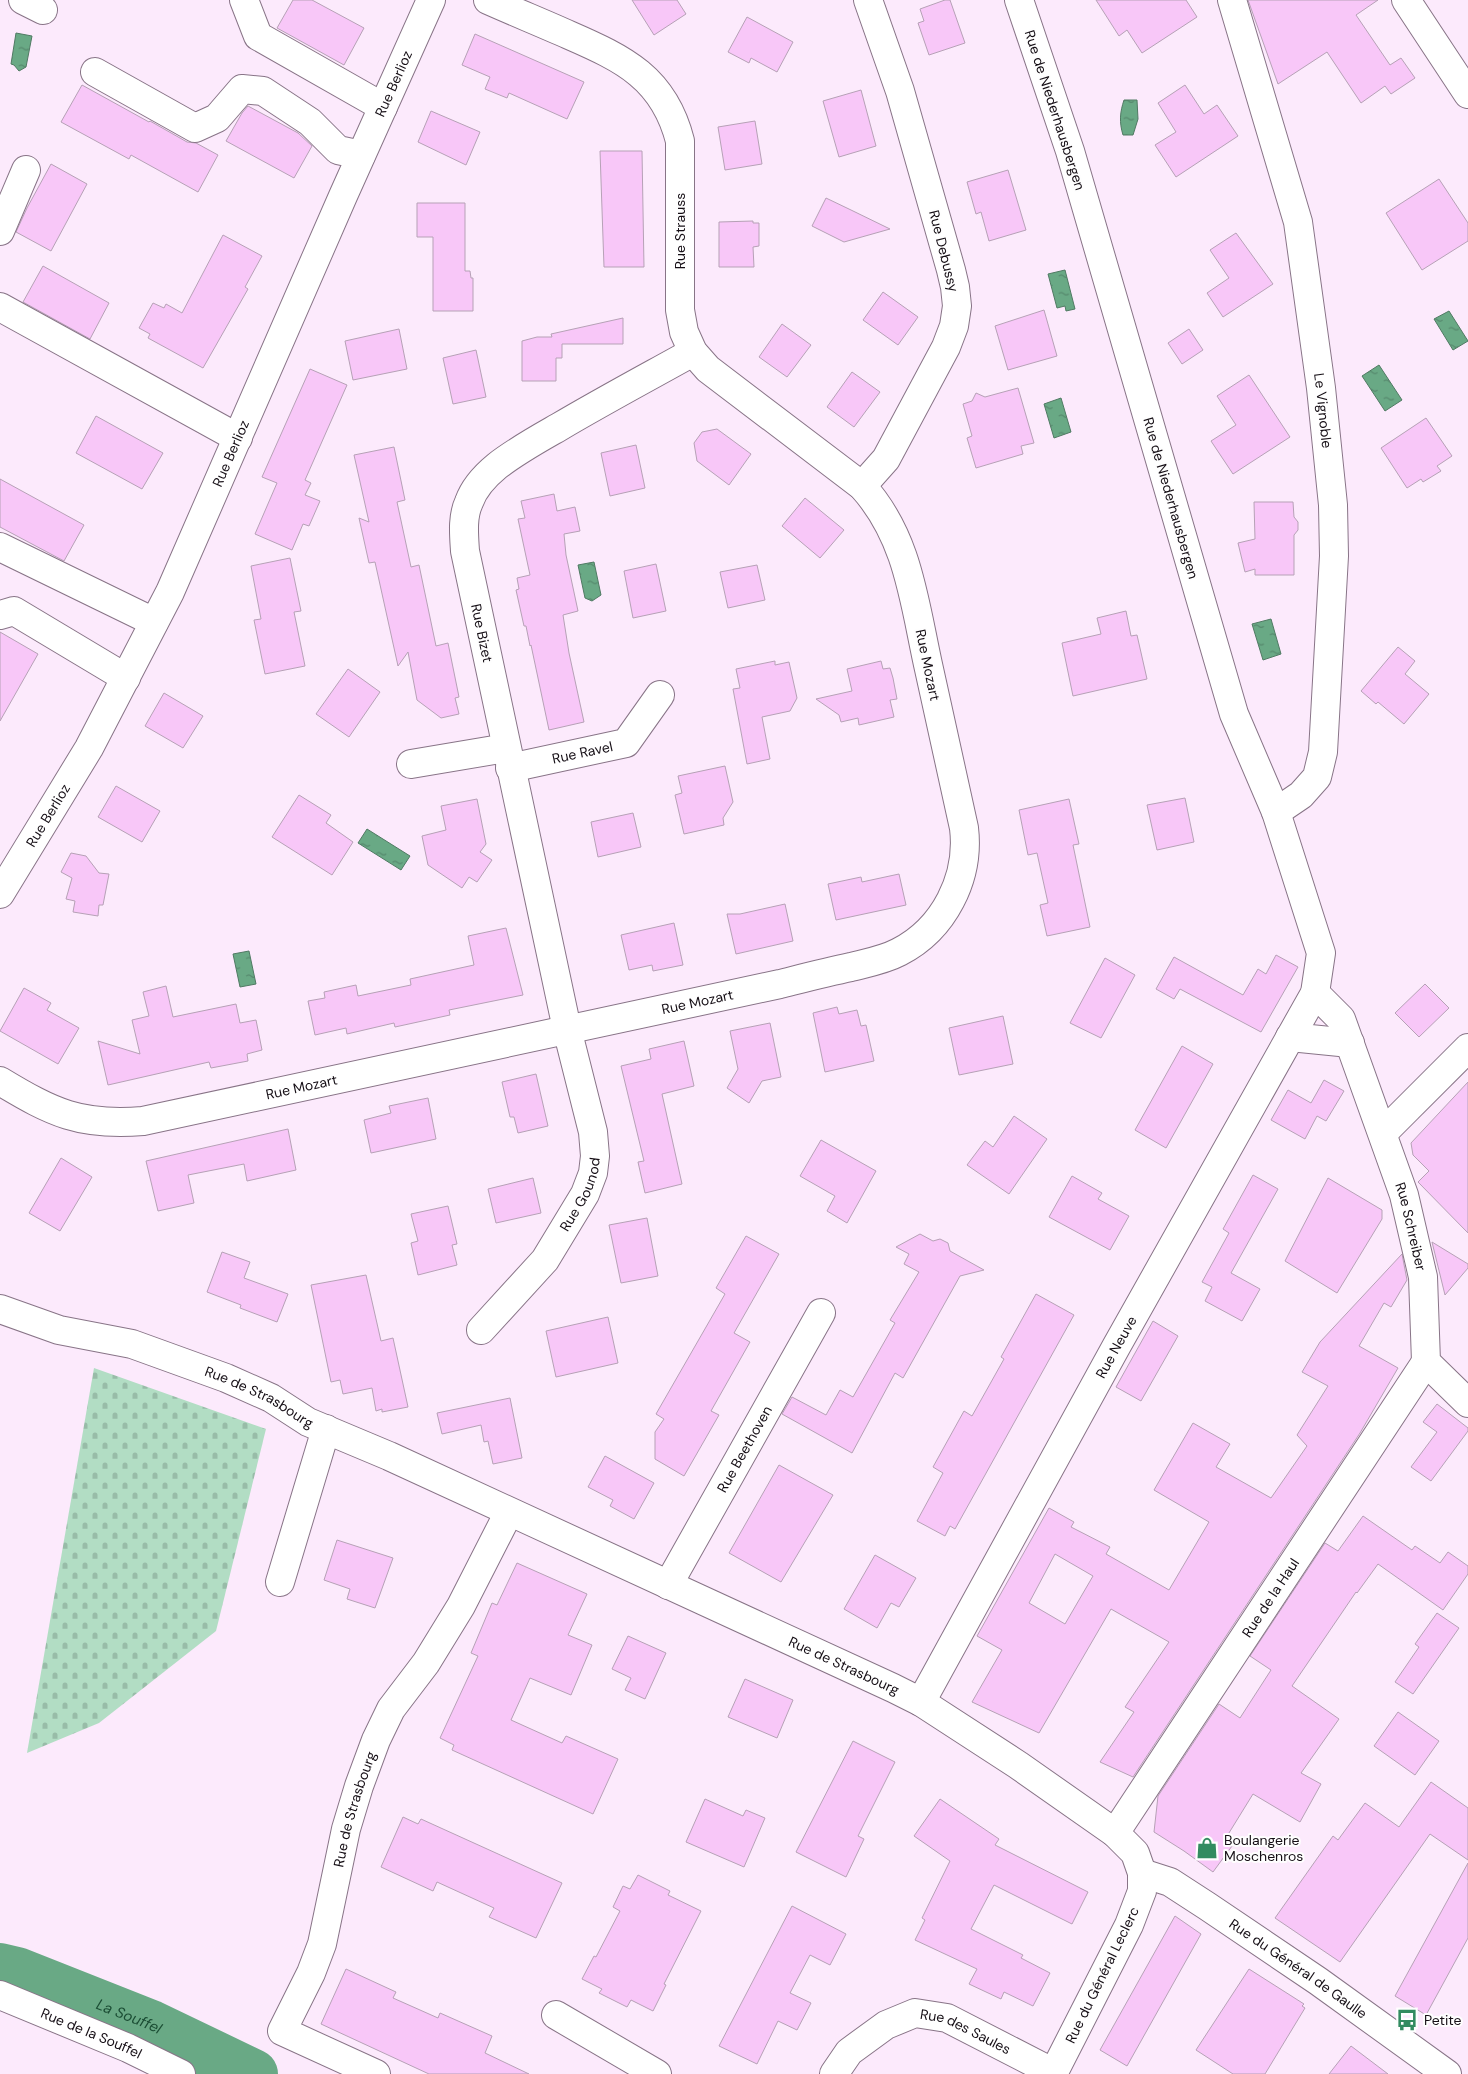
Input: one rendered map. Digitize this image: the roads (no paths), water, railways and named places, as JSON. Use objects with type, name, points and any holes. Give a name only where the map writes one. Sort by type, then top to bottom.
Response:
[{"type":"street","points":[[244,0],[258,36],[383,107]]},
{"type":"street","name":"Rue Berlioz","points":[[0,894],[89,748],[170,592],[361,155],[431,0]]},
{"type":"street","name":"Rue Strauss","points":[[488,0],[605,51],[628,63],[645,76],[660,93],[676,123],[680,140],[680,310],[684,332],[693,352],[708,369],[737,393],[862,486]]},
{"type":"street","name":"Rue Debussy","points":[[862,486],[886,459],[946,347],[954,326],[957,306],[955,287],[900,91],[868,0]]},
{"type":"street","name":"Rue de Niederhausbergen","points":[[1019,0],[1070,151],[1234,714],[1276,812],[1321,953],[1315,993]]},
{"type":"street","name":"Le Vignoble","points":[[1232,0],[1298,222],[1322,388],[1333,505],[1334,556],[1323,752],[1317,777],[1301,794],[1276,812]]},
{"type":"street","points":[[1406,0],[1468,94]]},
{"type":"street","points":[[95,72],[195,128],[217,118],[242,88],[263,91],[310,122],[338,150],[361,155]]},
{"type":"street","points":[[0,231],[26,170]]},
{"type":"street","points":[[0,307],[238,438]]},
{"type":"street","name":"Rue Bizet","points":[[567,1029],[508,758],[465,551],[463,532],[469,501],[481,482],[496,466],[615,394],[693,352]]},
{"type":"street","name":"Rue Mozart","points":[[0,1081],[29,1099],[59,1113],[87,1120],[113,1123],[143,1121],[780,984],[879,960],[899,952],[923,935],[942,914],[956,891],[963,870],[966,846],[964,828],[906,565],[889,521],[862,486]]},
{"type":"street","points":[[0,547],[154,622]]},
{"type":"street","points":[[0,615],[14,612],[126,678]]},
{"type":"street","name":"Rue Ravel","points":[[411,764],[508,758],[626,743],[660,694]]},
{"type":"street","name":"Rue Neuve","points":[[920,1702],[1315,993]]},
{"type":"street","name":"Rue Schreiber","points":[[1315,993],[1342,1019],[1404,1195],[1423,1277],[1426,1362]]},
{"type":"street","name":"Rue Gounod","points":[[481,1330],[545,1260],[585,1194],[593,1174],[595,1156],[593,1132],[567,1029]]},
{"type":"street","points":[[1290,1037],[1350,1043]]},
{"type":"street","points":[[1383,1133],[1468,1048]]},
{"type":"street","name":"Rue de Strasbourg","points":[[0,1309],[59,1330],[132,1344],[226,1378],[271,1398],[308,1422],[509,1512],[920,1702],[1018,1766],[1115,1833],[1136,1854],[1142,1873]]},
{"type":"street","name":"Rue Beethoven","points":[[668,1585],[821,1313]]},
{"type":"street","points":[[1426,1362],[1468,1402]]},
{"type":"street","name":"Rue de la Haul","points":[[1115,1833],[1426,1362]]},
{"type":"street","points":[[280,1582],[291,1514],[326,1430]]},
{"type":"street","name":"Rue de Strasbourg","points":[[376,2074],[282,2031],[311,1973],[322,1944],[346,1829],[376,1740],[391,1709],[426,1663],[452,1622],[509,1512]]},
{"type":"street","name":"Rue du Général Leclerc","points":[[1053,2073],[1129,1925],[1142,1891],[1142,1873]]},
{"type":"street","name":"Rue du Général de Gaulle","points":[[1142,1873],[1170,1882],[1207,1906],[1318,1981],[1447,2074]]},
{"type":"street","name":"Rue de la Souffel","points":[[0,1995],[128,2048],[181,2074]]},
{"type":"street","name":"Rue des Saules","points":[[834,2074],[849,2052],[878,2030],[915,2013],[947,2018],[1053,2073]]},
{"type":"street","points":[[556,2015],[658,2074]]},
{"type":"water","points":[[16,33],[32,36],[26,67],[19,71],[11,64]]},
{"type":"water","points":[[1124,100],[1137,100],[1138,119],[1133,135],[1123,135],[1120,117]]},
{"type":"water","points":[[1065,270],[1075,309],[1066,311],[1065,306],[1057,308],[1048,274]]},
{"type":"water","points":[[1449,311],[1468,341],[1453,350],[1434,319]]},
{"type":"water","points":[[1379,365],[1402,400],[1385,411],[1362,376]]},
{"type":"water","points":[[1061,398],[1071,432],[1054,438],[1044,404]]},
{"type":"water","points":[[594,562],[601,595],[592,601],[585,598],[578,565]]},
{"type":"water","points":[[1271,619],[1281,654],[1263,660],[1252,624]]},
{"type":"water","points":[[367,829],[410,856],[401,870],[358,843]]},
{"type":"water","points":[[249,951],[256,984],[240,987],[233,954]]},
{"type":"waterway","name":"La Souffel","points":[[0,1968],[17,1972],[151,2025],[253,2074]]},
{"type":"place","name":"Boulangerie Moschenros","points":[[1207,1848]]},
{"type":"place","name":"Petite","points":[[1407,2020]]}]
